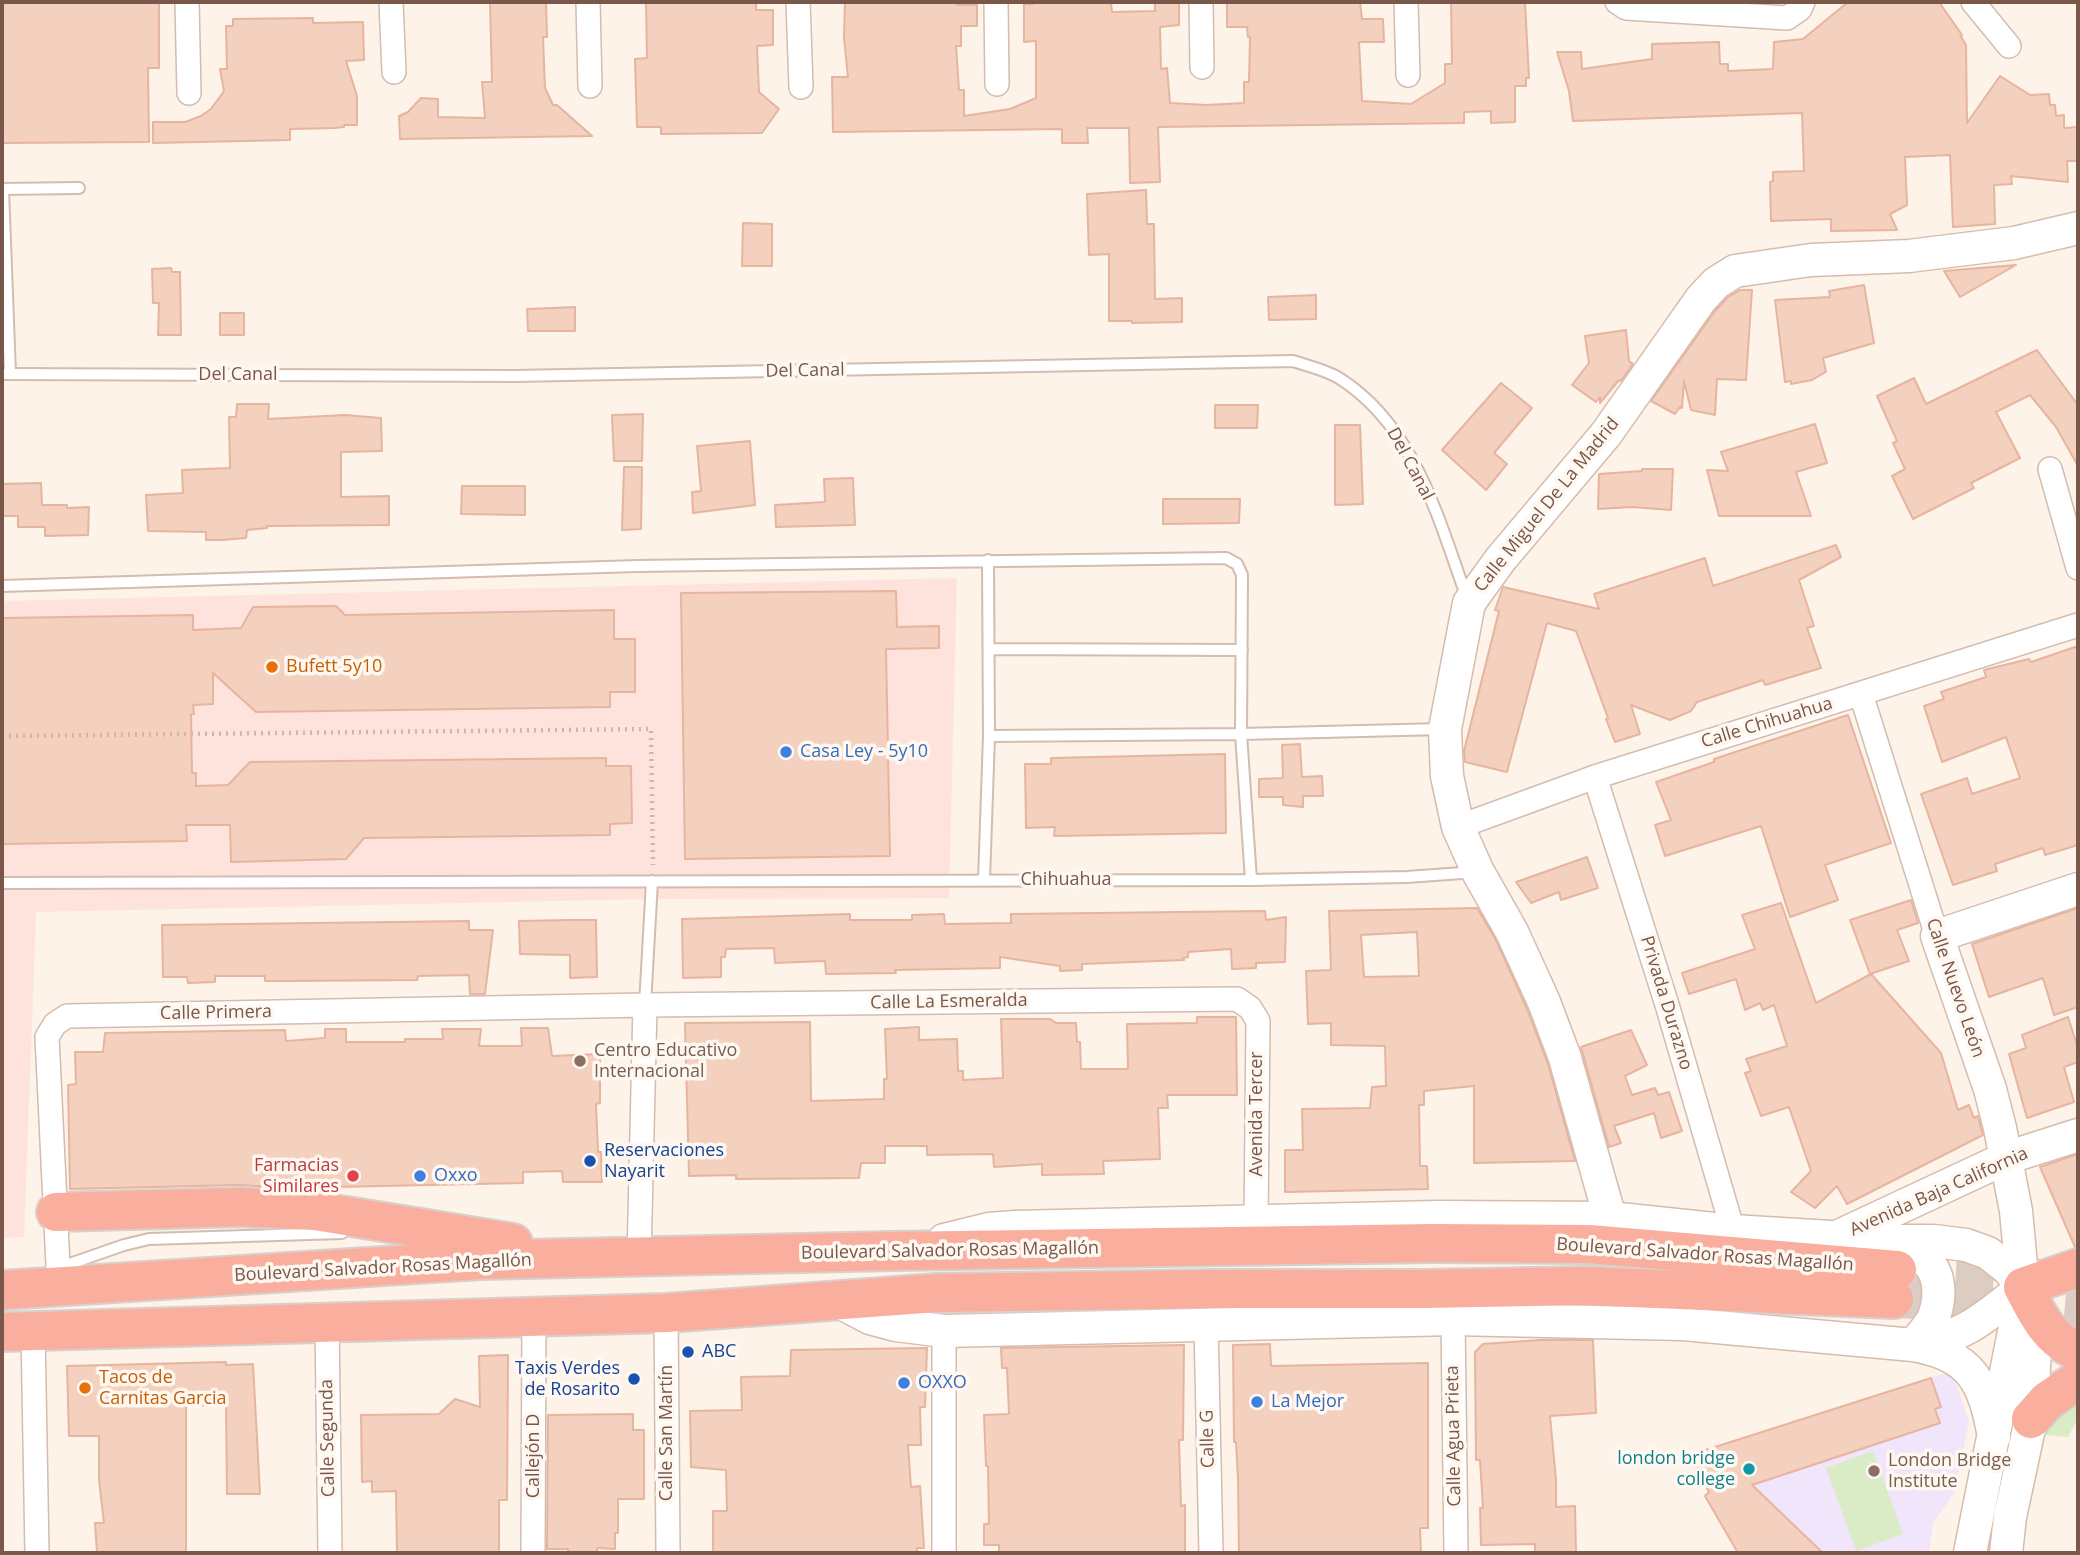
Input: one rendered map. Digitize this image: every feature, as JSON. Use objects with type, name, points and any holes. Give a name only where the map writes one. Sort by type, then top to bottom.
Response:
[{"type":"highway","points":[[56,1212],[227,1208],[307,1210],[624,1258]]},
{"type":"highway","name":"Boulevard Salvador Rosas Magallón","points":[[34,1281],[480,1261],[892,1251],[1433,1243],[1589,1244],[1895,1270]]},
{"type":"highway","points":[[2078,1268],[2023,1287],[2043,1324],[2057,1341],[2078,1351]]},
{"type":"highway","name":"Boulevard Salvador Rosas Magallón","points":[[17,1331],[666,1314],[937,1293],[1585,1286],[1895,1270]]},
{"type":"highway","points":[[2031,1419],[2047,1401],[2078,1380]]},
{"type":"main road","name":"Calle Miguel De La Madrid","points":[[1610,1218],[1564,1058],[1544,1002],[1512,932],[1458,827],[1447,776],[1445,729],[1469,603],[1500,560],[1605,434],[1701,299],[1725,277],[1735,271],[1811,260],[1909,256],[2014,243],[2078,228]]},
{"type":"main road","points":[[1937,936],[2078,889]]},
{"type":"main road","name":"Calle Nuevo León","points":[[1937,936],[1990,1089],[2006,1158],[2019,1235],[2023,1287]]},
{"type":"main road","name":"Avenida Baja California","points":[[1839,1236],[2006,1158],[2078,1135]]},
{"type":"main road","points":[[892,1251],[989,1229],[1015,1227],[1437,1217],[1610,1218],[1733,1231],[1839,1236],[1895,1270],[1926,1260],[1937,1275],[1937,1308],[1931,1322],[1913,1345]]},
{"type":"main road","points":[[1895,1270],[1934,1241],[1966,1245],[1988,1253],[2008,1269],[2023,1287],[2035,1350],[2031,1419],[2010,1517],[2006,1553]]},
{"type":"main road","points":[[1913,1345],[1936,1342],[1961,1333],[2023,1287]]},
{"type":"main road","points":[[1970,1553],[2023,1287]]},
{"type":"main road","points":[[834,1299],[870,1318],[896,1325],[944,1331],[1453,1319],[1683,1324],[1913,1345],[1952,1356],[1977,1380],[1990,1411],[1994,1437]]},
{"type":"street","points":[[187,2],[188,93]]},
{"type":"street","points":[[391,2],[394,72]]},
{"type":"street","points":[[588,2],[590,86]]},
{"type":"street","points":[[798,2],[801,87]]},
{"type":"street","points":[[996,2],[997,84]]},
{"type":"street","points":[[1201,2],[1202,67]]},
{"type":"street","points":[[1406,2],[1408,75]]},
{"type":"street","points":[[1617,2],[1626,8],[1787,18],[1800,9],[1803,2]]},
{"type":"street","points":[[1973,2],[2009,47]]},
{"type":"street","points":[[2050,468],[2078,568]]},
{"type":"street","name":"Calle Chihuahua","points":[[1458,827],[1595,777],[2078,625]]},
{"type":"street","name":"Calle Nuevo León","points":[[1861,694],[1937,936]]},
{"type":"street","name":"Privada Durazno","points":[[1595,777],[1668,1008],[1733,1231]]},
{"type":"street","name":"Calle La Esmeralda","points":[[645,1005],[1237,999],[1250,1008]]},
{"type":"street","points":[[624,1258],[645,1005]]},
{"type":"street","name":"Calle Primera","points":[[34,1281],[56,1212],[47,1037],[55,1024],[68,1016],[645,1005]]},
{"type":"street","name":"Avenida Tercer","points":[[1250,1008],[1258,1021],[1256,1222]]},
{"type":"street","name":"Calle San Martín","points":[[666,1314],[668,1553]]},
{"type":"street","name":"Callejón D","points":[[533,1553],[534,1317]]},
{"type":"street","name":"Calle Agua Prieta","points":[[1453,1319],[1456,1553]]},
{"type":"street","name":"Calle Segunda","points":[[327,1322],[330,1553]]},
{"type":"street","name":"Calle G","points":[[1206,1324],[1211,1553]]},
{"type":"street","points":[[17,1331],[37,1553]]},
{"type":"street","points":[[944,1331],[944,1553]]},
{"type":"lane","points":[[6,374],[2,189],[79,188]]},
{"type":"lane","name":"Del Canal","points":[[6,374],[515,376],[1293,361],[1336,376],[1370,401],[1396,432],[1426,486],[1469,603]]},
{"type":"lane","points":[[2,586],[637,566],[1226,558],[1237,564],[1242,575],[1241,734],[1251,880]]},
{"type":"lane","points":[[984,880],[989,736],[988,560]]},
{"type":"lane","points":[[989,649],[1241,650]]},
{"type":"lane","points":[[989,736],[1445,729]]},
{"type":"lane","name":"Chihuahua","points":[[2,883],[1251,880],[1407,877],[1479,872]]},
{"type":"lane","points":[[645,1005],[652,881]]},
{"type":"lane","points":[[367,1232],[436,1230]]},
{"type":"lane","points":[[34,1281],[124,1244],[149,1239],[353,1232]]},
{"type":"path","points":[[2,736],[651,729],[652,881]]},
{"type":"shaded area","points":[[957,578],[949,898],[652,899],[36,912],[24,1237],[2,1238],[2,601]]},
{"type":"shaded area","points":[[1952,1371],[1969,1422],[1954,1493],[1933,1523],[1929,1553],[1738,1553],[1705,1496],[1709,1492],[1690,1455]]},
{"type":"green space","points":[[2078,1387],[2078,1418],[2068,1437],[2044,1435],[2041,1432]]},
{"type":"green space","points":[[1873,1451],[1903,1534],[1856,1551],[1826,1468]]},
{"type":"building","points":[[2,2],[159,2],[159,68],[148,68],[149,142],[2,143]]},
{"type":"building","points":[[490,2],[546,2],[547,37],[543,37],[545,88],[553,105],[557,105],[592,136],[400,139],[399,116],[408,112],[421,98],[438,99],[438,117],[485,118],[482,82],[492,82]]},
{"type":"building","points":[[646,2],[756,2],[756,10],[773,10],[773,45],[757,46],[759,92],[779,109],[762,133],[661,134],[661,127],[637,127],[635,59],[647,58]]},
{"type":"building","points":[[845,2],[957,2],[957,5],[977,5],[977,26],[961,26],[961,46],[956,46],[959,90],[964,90],[964,116],[1010,109],[1036,98],[1036,41],[1024,42],[1024,4],[1033,2],[1111,2],[1112,12],[1155,11],[1155,2],[1179,2],[1179,25],[1160,27],[1161,69],[1167,68],[1170,103],[1244,103],[1244,82],[1249,82],[1250,37],[1247,27],[1227,27],[1227,3],[1360,2],[1362,19],[1383,19],[1384,42],[1359,42],[1362,101],[1411,104],[1445,83],[1445,64],[1452,64],[1451,2],[1525,2],[1529,78],[1526,78],[1526,86],[1515,86],[1515,122],[1491,123],[1491,111],[1464,112],[1464,123],[1158,127],[1160,182],[1130,183],[1129,128],[1087,128],[1088,143],[1062,143],[1062,129],[833,132],[832,77],[848,77],[844,38]]},
{"type":"building","points":[[1848,2],[1939,2],[1966,45],[1967,123],[2000,76],[2030,95],[2049,94],[2050,105],[2055,105],[2056,116],[2064,115],[2064,128],[2078,127],[2078,161],[2067,161],[2068,182],[2011,176],[2012,184],[1994,185],[1995,224],[1953,227],[1950,155],[1905,157],[1907,205],[1890,214],[1897,230],[1831,231],[1831,219],[1771,221],[1770,182],[1773,181],[1773,172],[1804,171],[1802,113],[1573,121],[1569,91],[1557,52],[1581,52],[1582,69],[1652,59],[1652,44],[1719,42],[1720,64],[1728,64],[1728,71],[1773,69],[1774,42],[1803,39]]},
{"type":"building","points":[[313,18],[313,23],[363,22],[364,60],[346,61],[357,96],[357,125],[290,129],[290,140],[153,143],[153,122],[185,122],[201,116],[211,109],[224,91],[220,69],[227,69],[226,26],[233,26],[233,19]]},
{"type":"building","points":[[1146,190],[1147,224],[1154,224],[1155,299],[1182,298],[1182,322],[1109,321],[1109,254],[1089,255],[1087,194]]},
{"type":"building","points":[[743,223],[772,224],[772,266],[742,266]]},
{"type":"building","points":[[2016,265],[1960,297],[1944,271]]},
{"type":"building","points":[[171,268],[172,272],[180,272],[181,335],[158,335],[159,303],[153,303],[152,269]]},
{"type":"building","points":[[1864,285],[1874,343],[1823,358],[1826,372],[1812,380],[1791,384],[1791,381],[1785,382],[1775,300],[1830,297],[1829,291]]},
{"type":"building","points":[[1740,290],[1752,290],[1746,380],[1717,379],[1715,415],[1691,410],[1684,381],[1682,408],[1675,414],[1651,401],[1715,311],[1728,297]]},
{"type":"building","points":[[1316,295],[1316,319],[1269,320],[1268,297]]},
{"type":"building","points":[[575,307],[575,331],[528,331],[527,309]]},
{"type":"building","points":[[220,313],[244,313],[244,335],[220,335]]},
{"type":"building","points":[[1626,330],[1629,361],[1633,364],[1600,403],[1600,397],[1596,402],[1572,385],[1589,363],[1585,336]]},
{"type":"building","points":[[2037,350],[2078,405],[2078,466],[2056,427],[2030,395],[1996,412],[2020,458],[1971,483],[1974,488],[1913,519],[1892,476],[1905,469],[1893,443],[1897,441],[1877,396],[1914,378],[1926,404]]},
{"type":"building","points":[[1501,383],[1532,408],[1494,453],[1507,464],[1486,490],[1442,450]]},
{"type":"building","points":[[237,404],[269,404],[268,419],[345,415],[381,418],[382,451],[341,452],[341,497],[389,496],[389,525],[267,526],[247,530],[246,538],[222,540],[206,540],[206,532],[148,531],[146,495],[183,493],[182,470],[230,468],[229,417],[236,417]]},
{"type":"building","points":[[1215,405],[1258,405],[1257,428],[1215,428]]},
{"type":"building","points":[[643,414],[642,461],[614,461],[612,415]]},
{"type":"building","points":[[1815,424],[1827,463],[1796,472],[1811,516],[1719,516],[1707,470],[1728,471],[1721,452]]},
{"type":"building","points":[[1335,425],[1360,425],[1363,504],[1335,505]]},
{"type":"building","points":[[750,441],[755,505],[693,513],[692,492],[701,491],[697,446]]},
{"type":"building","points":[[624,467],[642,467],[641,529],[622,530]]},
{"type":"building","points":[[1673,469],[1671,510],[1632,507],[1598,509],[1599,474]]},
{"type":"building","points":[[853,478],[855,525],[776,527],[775,505],[825,502],[824,479]]},
{"type":"building","points":[[41,483],[42,505],[89,507],[88,535],[45,536],[45,527],[18,527],[18,516],[2,516],[2,484]]},
{"type":"building","points":[[462,486],[525,486],[525,515],[461,514]]},
{"type":"building","points":[[1163,499],[1240,499],[1239,523],[1163,524]]},
{"type":"building","points":[[1836,545],[1841,557],[1799,580],[1814,626],[1807,628],[1821,668],[1765,685],[1763,680],[1697,702],[1691,711],[1670,720],[1631,705],[1640,734],[1615,742],[1576,631],[1547,623],[1507,772],[1465,762],[1464,751],[1499,611],[1495,610],[1503,587],[1599,609],[1594,594],[1705,558],[1713,586]]},
{"type":"building","name":"Casa Ley - 5y10","points":[[896,591],[897,627],[939,626],[939,648],[886,649],[890,856],[685,859],[681,593]]},
{"type":"building","points":[[336,606],[345,615],[614,610],[614,639],[635,639],[635,692],[610,692],[610,707],[256,712],[213,673],[213,704],[193,705],[194,714],[191,714],[192,773],[196,773],[196,786],[228,785],[250,762],[606,758],[606,766],[631,766],[632,823],[610,824],[610,835],[364,838],[346,859],[231,862],[230,825],[186,825],[187,841],[2,844],[2,618],[193,615],[193,630],[241,628],[253,607]]},
{"type":"building","points":[[2078,646],[2078,845],[2045,855],[2043,848],[1995,864],[1997,871],[1953,885],[1921,794],[1967,778],[1972,794],[2020,778],[2006,737],[1942,762],[1924,706],[1944,699],[1941,692],[1986,677],[1984,670],[2029,659],[2031,662]]},
{"type":"building","points":[[1848,715],[1891,843],[1825,865],[1838,900],[1790,917],[1761,826],[1665,856],[1655,825],[1671,820],[1656,782],[1714,762],[1714,759]]},
{"type":"building","points":[[1300,744],[1302,777],[1322,776],[1323,796],[1303,796],[1303,807],[1283,805],[1283,797],[1259,797],[1259,779],[1283,778],[1282,745]]},
{"type":"building","points":[[1225,754],[1226,833],[1054,836],[1055,827],[1026,828],[1025,764],[1051,764],[1051,758]]},
{"type":"building","points":[[1587,857],[1598,888],[1561,900],[1559,892],[1531,903],[1516,882]]},
{"type":"building","points":[[1911,900],[1918,923],[1897,930],[1909,961],[1870,974],[1850,920]]},
{"type":"building","points":[[1781,903],[1816,1003],[1871,974],[1941,1053],[1958,1110],[1969,1105],[1974,1118],[1978,1116],[1983,1135],[1847,1204],[1837,1186],[1815,1208],[1791,1192],[1811,1171],[1789,1107],[1761,1116],[1745,1073],[1751,1071],[1746,1059],[1787,1046],[1774,1005],[1763,1010],[1760,1003],[1745,1010],[1736,979],[1689,994],[1682,973],[1755,949],[1742,915]]},
{"type":"building","points":[[1477,908],[1496,940],[1527,1009],[1548,1064],[1575,1161],[1474,1163],[1474,1086],[1424,1091],[1424,1105],[1419,1105],[1420,1166],[1427,1166],[1428,1189],[1285,1192],[1285,1150],[1303,1150],[1302,1109],[1370,1108],[1372,1087],[1386,1086],[1385,1046],[1331,1045],[1331,1023],[1308,1024],[1306,971],[1331,970],[1329,911]],"holes":[[[1417,932],[1419,976],[1364,977],[1361,935]]]},
{"type":"building","points":[[2078,908],[2078,1007],[2054,1015],[2043,978],[1989,997],[1972,944]]},
{"type":"building","points":[[1265,911],[1266,920],[1286,917],[1285,962],[1256,963],[1256,968],[1232,969],[1231,949],[1188,952],[1188,957],[1183,958],[1184,960],[1082,964],[1082,970],[1060,971],[1060,966],[1000,957],[1000,968],[826,974],[825,961],[775,963],[774,948],[726,949],[725,957],[721,957],[721,977],[683,978],[682,919],[850,914],[850,920],[912,920],[912,915],[944,914],[945,924],[1011,923],[1011,914]]},
{"type":"building","points":[[596,920],[597,977],[570,978],[570,955],[520,954],[519,921]]},
{"type":"building","points":[[469,921],[469,930],[493,930],[485,994],[470,994],[469,975],[418,976],[417,980],[284,981],[265,981],[265,976],[215,976],[215,982],[188,983],[187,977],[163,977],[162,925]]},
{"type":"building","points":[[1197,1017],[1236,1017],[1237,1095],[1167,1095],[1168,1108],[1158,1108],[1160,1159],[1103,1161],[1104,1174],[1042,1175],[1042,1164],[994,1167],[993,1154],[927,1155],[927,1146],[885,1146],[885,1163],[861,1163],[859,1178],[736,1179],[736,1175],[689,1176],[685,1023],[810,1022],[811,1101],[884,1099],[884,1079],[887,1079],[885,1029],[919,1027],[919,1040],[957,1039],[958,1071],[963,1071],[963,1080],[1003,1078],[1001,1019],[1050,1019],[1056,1023],[1076,1023],[1081,1069],[1128,1069],[1127,1024],[1197,1023]]},
{"type":"building","points":[[2068,1017],[2078,1048],[2078,1062],[2064,1067],[2074,1102],[2027,1118],[2009,1054],[2026,1048],[2022,1035]]},
{"type":"building","points":[[521,1028],[548,1028],[552,1056],[600,1054],[600,1103],[596,1104],[602,1182],[563,1182],[562,1171],[523,1172],[523,1183],[70,1189],[68,1085],[76,1084],[75,1052],[103,1052],[105,1033],[285,1030],[286,1041],[325,1038],[325,1029],[346,1029],[346,1042],[405,1042],[405,1039],[443,1039],[442,1029],[481,1029],[479,1046],[522,1046]]},
{"type":"building","points":[[1631,1030],[1647,1065],[1625,1076],[1632,1095],[1655,1088],[1658,1095],[1669,1092],[1682,1131],[1661,1138],[1654,1113],[1614,1126],[1621,1143],[1609,1147],[1581,1047]]},
{"type":"building","points":[[2078,1154],[2078,1247],[2075,1247],[2040,1167]]},
{"type":"building","points":[[1593,1340],[1596,1413],[1550,1416],[1556,1507],[1575,1506],[1576,1553],[1535,1553],[1535,1544],[1481,1545],[1480,1508],[1483,1508],[1480,1460],[1476,1460],[1475,1352],[1483,1344]]},
{"type":"building","points":[[1270,1344],[1271,1366],[1428,1363],[1428,1528],[1420,1528],[1421,1553],[1239,1553],[1233,1345]]},
{"type":"building","points":[[1184,1345],[1183,1440],[1179,1440],[1181,1506],[1185,1505],[1185,1553],[999,1553],[999,1545],[984,1545],[984,1524],[989,1524],[984,1415],[1009,1414],[1007,1368],[1002,1368],[1001,1348]]},
{"type":"building","points":[[927,1348],[925,1407],[920,1407],[921,1445],[908,1445],[911,1487],[920,1486],[924,1548],[917,1548],[917,1553],[713,1553],[713,1511],[727,1511],[726,1470],[691,1467],[690,1411],[742,1410],[741,1377],[790,1376],[791,1350]]},
{"type":"building","points":[[508,1355],[507,1500],[499,1500],[499,1552],[397,1553],[396,1491],[372,1492],[372,1481],[362,1482],[361,1415],[439,1414],[455,1399],[480,1407],[479,1356]]},
{"type":"building","points":[[226,1362],[226,1365],[253,1364],[260,1494],[227,1494],[226,1405],[186,1406],[186,1553],[97,1553],[95,1523],[104,1523],[99,1480],[99,1436],[69,1436],[67,1366]]},
{"type":"building","name":"london bridge college","points":[[1931,1378],[1941,1407],[1935,1409],[1940,1423],[1752,1485],[1823,1553],[1738,1553],[1705,1496],[1709,1492],[1690,1455]]},
{"type":"building","points":[[633,1414],[633,1430],[644,1430],[644,1499],[618,1499],[615,1549],[597,1548],[597,1553],[568,1553],[568,1549],[547,1549],[548,1415]]},
{"type":"tunnel","points":[[1899,1270],[2041,1278]]},
{"type":"tunnel","points":[[1894,1299],[2000,1303],[2078,1310]]},
{"type":"place","name":"Bufett 5y10","points":[[272,667]]},
{"type":"place","name":"Casa Ley - 5y10","points":[[786,752]]},
{"type":"place","name":"Centro Educativo Internacional","points":[[580,1061]]},
{"type":"place","name":"Reservaciones Nayarit","points":[[590,1161]]},
{"type":"place","name":"Farmacias Similares","points":[[353,1176]]},
{"type":"place","name":"Oxxo","points":[[420,1176]]},
{"type":"place","name":"ABC","points":[[688,1352]]},
{"type":"place","name":"Taxis Verdes de Rosarito","points":[[634,1379]]},
{"type":"place","name":"OXXO","points":[[904,1383]]},
{"type":"place","name":"Tacos de Carnitas Garcia","points":[[85,1388]]},
{"type":"place","name":"La Mejor","points":[[1257,1402]]},
{"type":"place","name":"london bridge college","points":[[1749,1469]]},
{"type":"place","name":"London Bridge Institute","points":[[1874,1471]]}]
